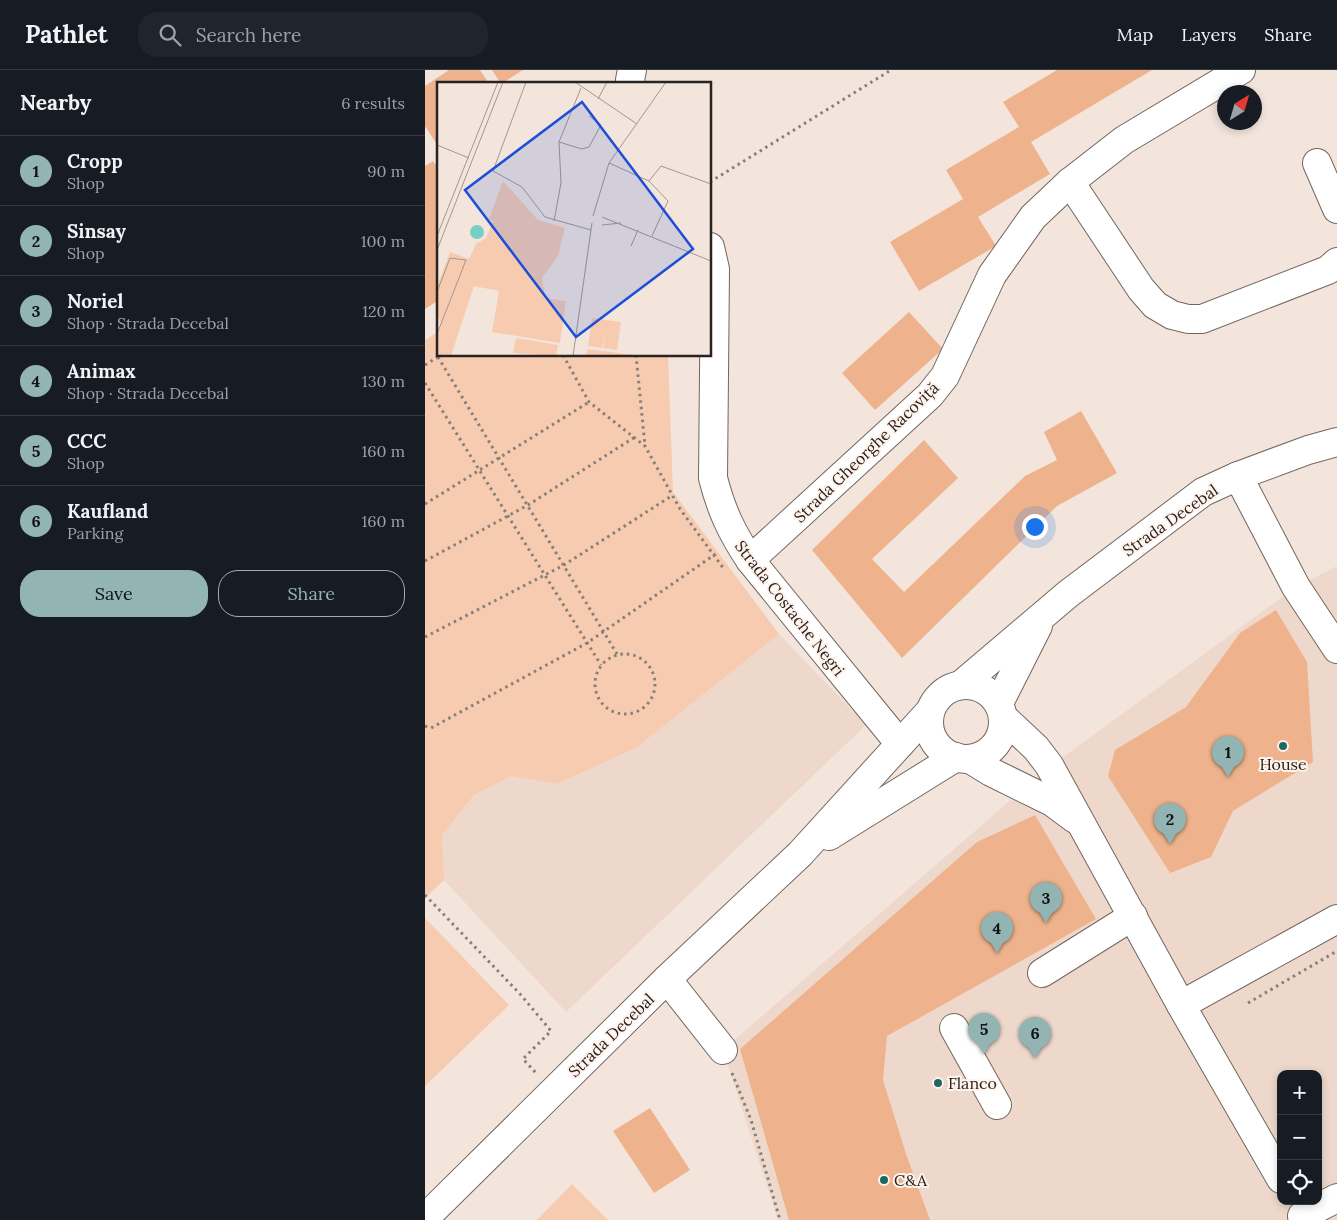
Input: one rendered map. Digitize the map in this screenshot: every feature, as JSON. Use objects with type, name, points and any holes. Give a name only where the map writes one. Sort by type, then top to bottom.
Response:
[{"type":"main road","name":"Strada Gheorghe Racoviță","points":[[750,560],[930,395],[945,376],[991,275],[1033,218],[1070,182],[1124,140],[1241,70]]},
{"type":"main road","points":[[1317,163],[1337,209]]},
{"type":"main road","points":[[1070,182],[1141,289],[1155,305],[1172,315],[1188,319],[1202,319],[1318,275],[1328,270],[1337,262]]},
{"type":"main road","name":"Strada Costache Negri","points":[[711,251],[715,268],[713,478],[720,506],[734,536],[750,560],[900,744]]},
{"type":"main road","name":"Strada Decebal","points":[[962,684],[1044,613],[1203,492],[1238,476],[1308,450],[1337,442]]},
{"type":"main road","points":[[1238,476],[1297,587],[1337,650]]},
{"type":"main road","name":"Strada Decebal","points":[[1001,710],[1044,613]]},
{"type":"main road","points":[[1080,823],[1052,802],[963,758],[943,751],[933,740],[929,726],[930,711],[937,698],[948,689],[962,684],[976,686],[989,692],[1001,710],[1049,765],[1181,1005],[1277,1172]]},
{"type":"main road","points":[[963,758],[984,754],[995,745],[1002,732],[1001,710]]},
{"type":"main road","name":"Strada Decebal","points":[[425,1218],[667,979],[800,854],[930,711]]},
{"type":"main road","name":"Strada Decebal","points":[[800,854],[963,758]]},
{"type":"main road","points":[[1042,973],[1133,916]]},
{"type":"main road","points":[[1181,1005],[1337,919]]},
{"type":"main road","points":[[667,979],[723,1050]]},
{"type":"main road","points":[[954,1028],[997,1104]]},
{"type":"main road","points":[[1300,1212],[1337,1198]]},
{"type":"path","points":[[711,181],[891,70]]},
{"type":"path","points":[[425,359],[426,365],[439,356],[617,654]]},
{"type":"path","points":[[564,356],[589,402],[645,446],[680,509],[723,569]]},
{"type":"path","points":[[636,356],[645,446]]},
{"type":"path","points":[[425,383],[601,665]]},
{"type":"path","points":[[425,504],[589,402]]},
{"type":"path","points":[[425,561],[527,505],[635,437]]},
{"type":"path","points":[[425,637],[564,565],[673,495]]},
{"type":"path","points":[[425,726],[431,728],[587,643],[714,556],[734,536]]},
{"type":"path","points":[[627,653],[645,661],[655,679],[655,689],[651,698],[637,712],[617,713],[608,709],[596,693],[594,684],[596,674],[608,658],[617,654],[627,653]]},
{"type":"path","points":[[425,895],[521,995],[551,1031],[523,1059],[553,1092]]},
{"type":"path","points":[[1248,1003],[1337,950]]},
{"type":"path","points":[[723,1050],[751,1120],[780,1220]]},
{"type":"shaded area","points":[[437,332],[437,356],[668,356],[673,492],[779,634],[636,748],[557,784],[511,776],[474,795],[442,835],[444,880],[425,898],[425,340]]},
{"type":"shaded area","points":[[1337,566],[1337,1220],[778,1220],[723,1050],[1044,771],[1296,587]]},
{"type":"shaded area","points":[[779,634],[866,725],[566,1012],[444,880],[442,835],[474,795],[511,776],[557,784],[636,748]]},
{"type":"shaded area","points":[[425,918],[509,1005],[425,1086]]},
{"type":"shaded area","points":[[572,1184],[608,1220],[537,1220]]},
{"type":"building","points":[[449,70],[480,70],[488,82],[437,82],[436,143],[425,126],[425,86]]},
{"type":"building","points":[[492,70],[523,70],[504,82],[500,82]]},
{"type":"building","points":[[1057,70],[1152,70],[1031,142],[1050,174],[978,217],[996,246],[919,291],[890,242],[963,199],[946,170],[1019,127],[1003,102]]},
{"type":"building","points":[[433,161],[437,167],[437,301],[425,309],[425,166]]},
{"type":"building","points":[[909,312],[943,349],[875,410],[842,373]]},
{"type":"building","points":[[1081,411],[1117,473],[1057,506],[902,658],[812,550],[924,440],[958,478],[872,559],[904,592],[1025,476],[1057,460],[1044,432]]},
{"type":"building","points":[[1276,610],[1307,662],[1313,762],[1233,811],[1211,857],[1170,873],[1108,776],[1115,750],[1186,707],[1240,633]]},
{"type":"building","points":[[1035,815],[1096,919],[887,1036],[883,1080],[906,1154],[930,1220],[789,1220],[740,1049],[977,842]]},
{"type":"building","points":[[650,1108],[690,1170],[654,1193],[613,1131]]},
{"type":"place","name":"House","points":[[1283,746]]},
{"type":"place","name":"Cropp","points":[[1228,777]]},
{"type":"place","name":"Sinsay","points":[[1170,844]]},
{"type":"place","name":"Noriel","points":[[1046,923]]},
{"type":"place","name":"Animax","points":[[997,953]]},
{"type":"place","name":"CCC","points":[[984,1054]]},
{"type":"place","name":"Kaufland","points":[[1035,1058]]},
{"type":"place","name":"Flanco","points":[[938,1083]]},
{"type":"place","name":"C&A","points":[[884,1180]]}]
